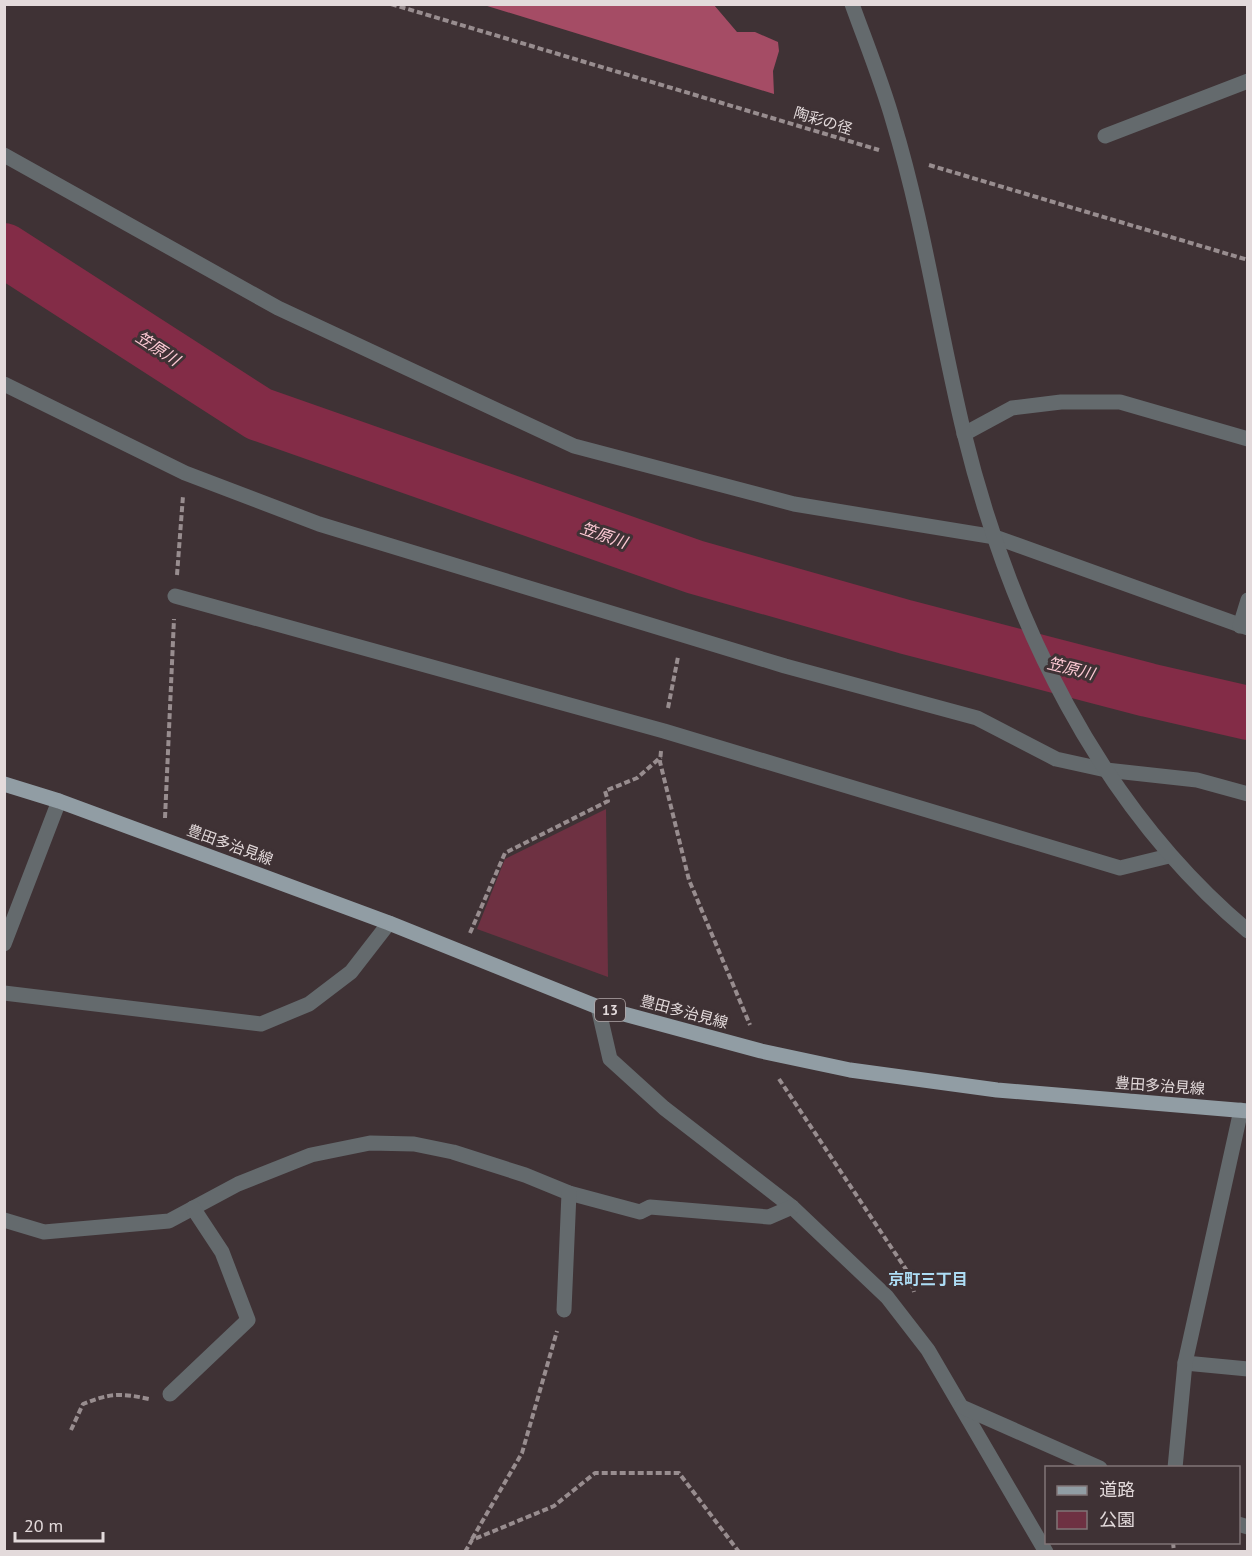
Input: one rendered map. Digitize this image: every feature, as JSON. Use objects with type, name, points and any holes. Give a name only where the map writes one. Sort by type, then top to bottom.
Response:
[{"type":"main road","name":"豊田多治見線","points":[[4,784],[59,801],[389,923],[598,1007],[760,1051],[850,1070],[997,1090],[1244,1110]]},
{"type":"street","points":[[852,4],[893,120],[915,205],[964,434],[1008,575],[1040,651],[1084,738],[1169,856],[1248,932]]},
{"type":"street","points":[[1105,136],[1248,81]]},
{"type":"street","points":[[4,156],[278,308],[574,446],[794,504],[995,537],[1244,627],[1248,600]]},
{"type":"street","points":[[4,384],[185,473],[319,524],[682,635],[977,718],[1056,759],[1106,770],[1197,780],[1248,794]]},
{"type":"street","points":[[964,434],[1012,408],[1060,402],[1120,402],[1248,439]]},
{"type":"street","points":[[175,596],[664,731],[1120,868],[1169,856]]},
{"type":"street","points":[[4,944],[59,801]]},
{"type":"street","points":[[4,993],[261,1024],[309,1004],[351,972],[389,923]]},
{"type":"street","points":[[598,1007],[610,1059],[664,1108],[792,1207],[886,1297],[928,1350],[1046,1551]]},
{"type":"street","points":[[1175,1466],[1185,1363],[1244,1110]]},
{"type":"street","points":[[4,1220],[44,1232],[169,1221],[238,1184],[311,1155],[370,1143],[414,1144],[453,1152],[525,1174],[569,1193],[640,1212],[650,1207],[769,1217],[792,1207]]},
{"type":"street","points":[[564,1310],[569,1193]]},
{"type":"street","points":[[170,1394],[248,1320],[222,1252],[193,1208]]},
{"type":"street","points":[[1185,1363],[1248,1369]]},
{"type":"street","points":[[962,1407],[1098,1466]]},
{"type":"path","name":"陶彩の径","points":[[392,4],[882,151]]},
{"type":"path","points":[[928,165],[1248,260]]},
{"type":"path","points":[[164,840],[175,596],[185,473]]},
{"type":"path","points":[[682,635],[661,757],[689,879],[760,1051],[909,1274],[915,1296]]},
{"type":"path","points":[[461,952],[505,853],[608,801],[605,791],[637,778],[661,757]]},
{"type":"path","points":[[465,1551],[522,1453],[564,1310]]},
{"type":"path","points":[[71,1430],[83,1404],[103,1396],[122,1393],[151,1399],[170,1394]]},
{"type":"path","points":[[472,1539],[554,1506],[595,1473],[679,1473],[739,1551]]},
{"type":"green space","points":[[606,809],[608,977],[477,929],[505,859]]},
{"type":"shaded area","points":[[484,5],[714,5],[737,32],[755,32],[778,42],[779,51],[773,71],[774,94]]},
{"type":"waterway","name":"笠原川","points":[[4,250],[259,414],[695,567],[906,627],[1148,690],[1248,713]]},
{"type":"district","name":"京町三丁目","points":[[928,1279]]}]
